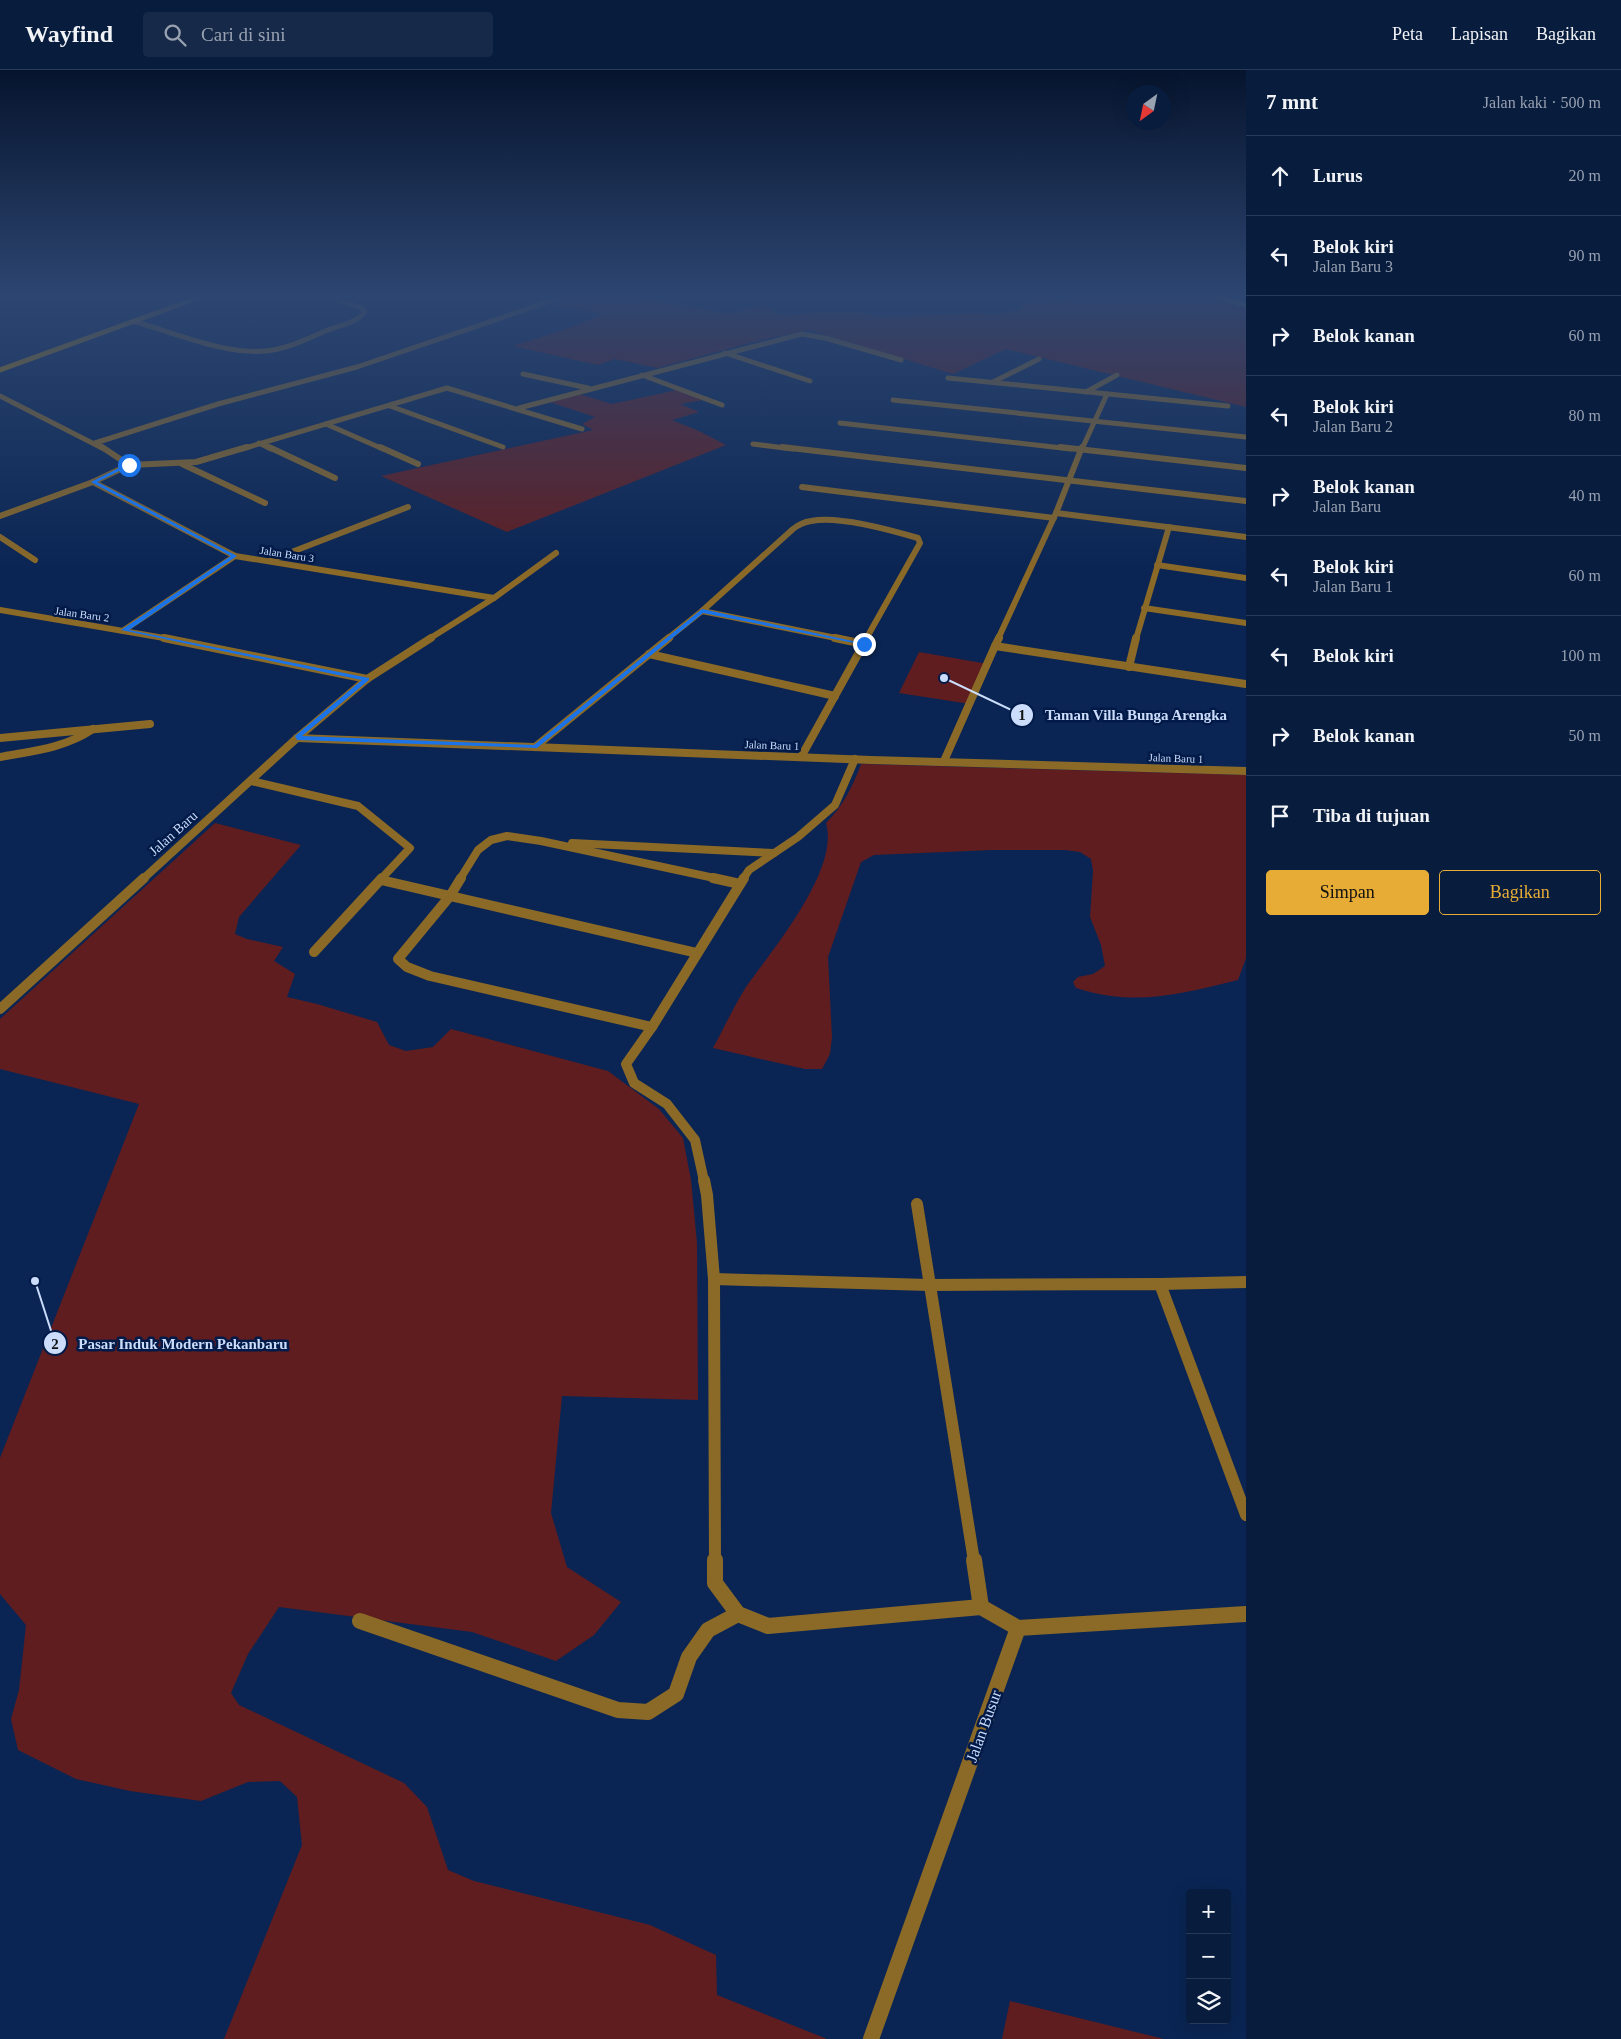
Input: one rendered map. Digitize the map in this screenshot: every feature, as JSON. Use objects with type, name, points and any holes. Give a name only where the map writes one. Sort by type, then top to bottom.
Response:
[{"type":"street","points":[[95,444],[218,404],[279,388]]},
{"type":"street","points":[[0,516],[93,482],[129,465],[182,464],[450,388],[582,429]]},
{"type":"street","points":[[586,388],[591,389]]},
{"type":"street","points":[[518,408],[595,388]]},
{"type":"street","points":[[678,388],[722,404]]},
{"type":"street","points":[[1043,388],[1228,406]]},
{"type":"street","points":[[1086,392],[1094,388]]},
{"type":"street","points":[[944,761],[1055,516],[1093,421],[1106,394]]},
{"type":"street","points":[[0,396],[95,444],[129,465]]},
{"type":"street","points":[[893,400],[1246,437]]},
{"type":"street","points":[[390,406],[503,447]]},
{"type":"street","points":[[840,423],[1082,448],[1246,468]]},
{"type":"street","points":[[326,424],[418,464]]},
{"type":"street","points":[[259,443],[335,478]]},
{"type":"street","points":[[753,444],[1246,500]]},
{"type":"street","points":[[182,464],[265,503]]},
{"type":"street","name":"Jalan Baru 3","points":[[93,482],[235,556],[270,560],[494,598]]},
{"type":"street","points":[[802,487],[1246,537]]},
{"type":"street","points":[[270,560],[408,507]]},
{"type":"street","points":[[535,747],[702,611],[792,529],[803,522],[815,519],[829,520],[890,530],[918,538],[920,543],[801,757]]},
{"type":"street","points":[[1129,668],[1144,608],[1169,527]]},
{"type":"street","points":[[0,537],[35,560]]},
{"type":"street","name":"Jalan Baru","points":[[0,1009],[297,738],[366,679],[494,598],[556,554]]},
{"type":"street","points":[[124,630],[235,556]]},
{"type":"street","points":[[1157,565],[1246,578]]},
{"type":"street","points":[[1144,608],[1246,623]]},
{"type":"street","name":"Jalan Baru 2","points":[[0,610],[124,630],[366,679]]},
{"type":"street","points":[[702,611],[864,644]]},
{"type":"street","points":[[995,646],[1129,668],[1246,684]]},
{"type":"street","points":[[649,654],[835,696]]},
{"type":"street","points":[[0,738],[150,724]]},
{"type":"street","points":[[0,757],[66,744],[82,738],[93,729]]},
{"type":"street","name":"Jalan Baru 1","points":[[297,738],[1246,772]]},
{"type":"street","points":[[855,759],[835,805],[798,838],[749,870],[652,1027],[626,1064],[634,1083],[667,1104],[695,1140],[707,1195],[714,1279],[714,1583],[738,1614],[768,1626],[981,1607],[1018,1628],[1246,1614]]},
{"type":"street","points":[[251,781],[358,806],[410,848],[314,952]]},
{"type":"street","points":[[652,1027],[430,976],[407,967],[398,959],[450,896],[478,850],[492,840],[507,836],[740,884]]},
{"type":"street","points":[[541,842],[774,853]]},
{"type":"street","points":[[381,880],[697,953]]},
{"type":"street","points":[[917,1204],[981,1607]]},
{"type":"street","points":[[714,1279],[929,1285],[1246,1282]]},
{"type":"street","points":[[1160,1284],[1246,1515]]},
{"type":"street","points":[[360,1621],[618,1710],[648,1712],[676,1694],[689,1657],[708,1630],[738,1614]]},
{"type":"street","name":"Jalan Busur","points":[[870,2039],[1018,1628]]},
{"type":"shaded area","points":[[1167,388],[1246,388],[1246,407]]},
{"type":"shaded area","points":[[677,390],[704,400],[680,404],[699,412],[672,420],[726,445],[507,532],[381,476],[593,430],[582,424],[595,417],[550,402],[579,394],[612,404]]},
{"type":"shaded area","points":[[919,652],[988,664],[970,704],[899,693]]},
{"type":"shaded area","points":[[861,764],[1246,775],[1246,958],[1238,980],[1177,994],[1138,998],[1097,994],[1076,988],[1073,982],[1078,977],[1093,974],[1105,966],[1101,945],[1090,917],[1093,871],[1091,859],[1080,852],[1065,850],[992,850],[874,855],[861,862],[828,957],[832,1037],[830,1054],[822,1069],[805,1069],[713,1048],[746,987],[801,909],[814,886],[823,863],[828,842],[826,823],[838,810],[847,795]]},
{"type":"shaded area","points":[[215,823],[301,845],[239,917],[235,934],[247,939],[283,947],[274,961],[295,974],[287,997],[377,1022],[389,1045],[406,1051],[433,1047],[451,1029],[608,1071],[659,1109],[683,1138],[691,1180],[697,1243],[698,1400],[562,1396],[551,1513],[567,1567],[621,1602],[594,1635],[556,1661],[472,1632],[279,1607],[248,1654],[231,1693],[239,1705],[404,1783],[427,1807],[448,1870],[474,1881],[650,1925],[716,1955],[717,1995],[827,2039],[224,2039],[302,1845],[297,1797],[280,1781],[248,1782],[201,1801],[130,1791],[76,1779],[18,1750],[11,1719],[19,1690],[26,1625],[0,1594],[0,1458],[139,1104],[0,1069],[0,1019]]},
{"type":"shaded area","points":[[1010,2001],[1164,2039],[1002,2039]]},
{"type":"place","name":"Taman Villa Bunga Arengka","points":[[944,678]]},
{"type":"place","name":"Pasar Induk Modern Pekanbaru","points":[[35,1281]]},
{"type":"route","points":[[129,465],[93,482],[235,556],[124,630],[366,679],[297,738],[535,747],[702,611],[864,644]]}]
